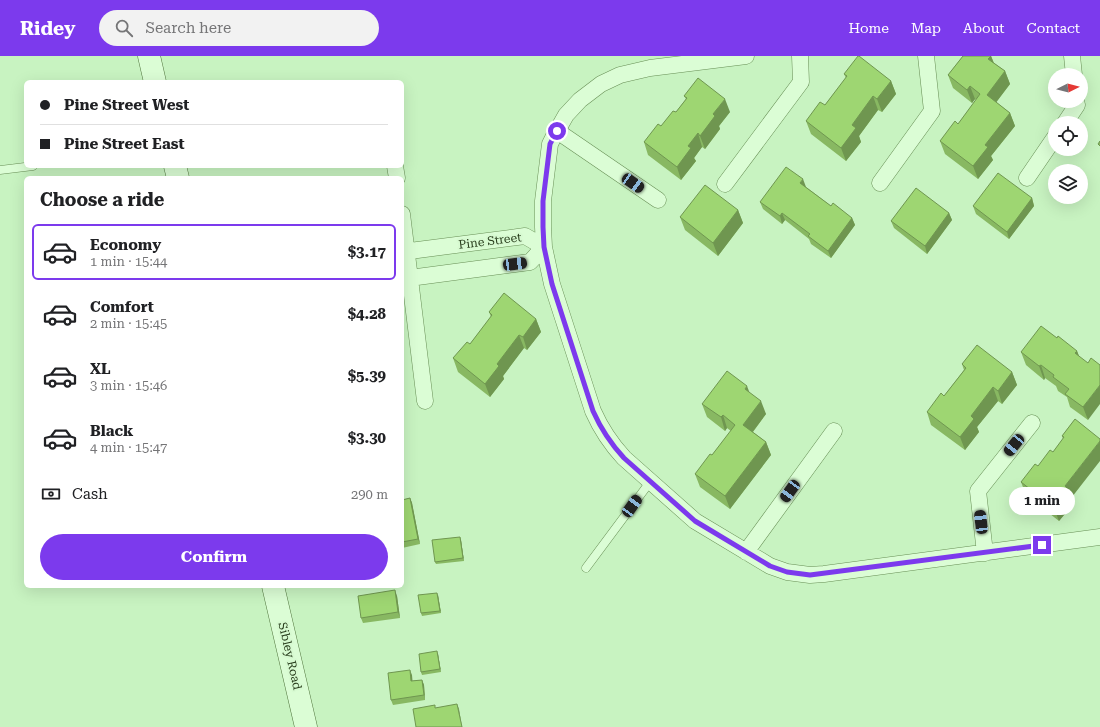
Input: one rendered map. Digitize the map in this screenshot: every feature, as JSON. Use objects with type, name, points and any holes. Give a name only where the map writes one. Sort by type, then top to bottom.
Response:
[{"type":"main road","points":[[149,56],[155,80]]},
{"type":"main road","name":"Sibley Road","points":[[273,588],[306,727]]},
{"type":"street","points":[[746,56],[650,68],[620,75],[601,84],[580,100],[566,116],[550,144],[543,201],[544,247],[552,284],[593,411],[602,430],[614,447],[650,482],[695,521],[770,566],[787,572],[810,575],[1100,537]]},
{"type":"street","points":[[725,184],[801,82],[800,56]]},
{"type":"street","points":[[880,183],[932,111],[926,56]]},
{"type":"street","points":[[1072,56],[1073,68]]},
{"type":"street","points":[[557,131],[658,200]]},
{"type":"street","points":[[1027,178],[1048,147]]},
{"type":"street","name":"Pine Street","points":[[405,251],[526,236],[544,247]]},
{"type":"street","points":[[404,239],[406,279],[425,402]]},
{"type":"street","points":[[453,245],[456,272]]},
{"type":"street","points":[[406,279],[530,262],[544,247]]},
{"type":"street","points":[[985,553],[978,490],[1032,423]]},
{"type":"street","points":[[746,552],[834,431]]},
{"type":"lane","points":[[0,170],[24,167]]},
{"type":"lane","points":[[586,568],[650,482]]},
{"type":"building","points":[[858,56],[891,81],[877,99],[873,96],[852,125],[856,128],[841,148],[806,121],[820,102],[825,105],[847,76],[844,74]]},
{"type":"building","points":[[963,56],[991,56],[988,59],[1005,71],[987,95],[1010,113],[985,145],[988,147],[973,166],[940,141],[955,121],[958,124],[980,94],[970,86],[967,90],[948,75]]},
{"type":"building","points":[[698,78],[725,99],[713,114],[715,116],[700,136],[698,133],[688,146],[691,148],[677,167],[644,142],[658,124],[661,126],[673,111],[676,112],[687,98],[684,96]]},
{"type":"building","points":[[786,167],[803,179],[800,183],[831,206],[833,203],[852,218],[828,251],[808,236],[810,234],[782,213],[780,216],[760,202]]},
{"type":"building","points":[[998,173],[1032,198],[1007,232],[973,206]]},
{"type":"building","points":[[705,185],[738,210],[713,243],[680,217]]},
{"type":"building","points":[[916,188],[949,213],[925,246],[891,221]]},
{"type":"building","points":[[504,293],[536,319],[523,337],[519,335],[497,364],[499,366],[485,384],[453,358],[467,342],[470,344],[492,315],[489,312]]},
{"type":"building","points":[[1041,326],[1057,338],[1058,336],[1077,351],[1075,353],[1088,363],[1091,358],[1100,365],[1100,385],[1083,407],[1065,394],[1069,389],[1053,377],[1054,375],[1021,352]]},
{"type":"building","points":[[977,345],[1012,372],[998,391],[993,387],[971,416],[974,419],[960,437],[927,412],[941,393],[944,396],[966,368],[962,364]]},
{"type":"building","points":[[727,371],[747,386],[745,389],[761,401],[743,425],[766,442],[725,496],[695,474],[735,425],[723,415],[721,417],[702,404]]},
{"type":"building","points":[[1075,419],[1100,439],[1100,441],[1065,486],[1069,490],[1054,508],[1021,482],[1035,464],[1038,466],[1050,450],[1053,452],[1064,437],[1062,436]]},
{"type":"building","points":[[410,498],[418,539],[404,542],[404,500]]},
{"type":"building","points":[[460,537],[463,558],[435,562],[432,540]]},
{"type":"building","points":[[395,590],[398,612],[361,618],[358,596]]},
{"type":"building","points":[[437,593],[440,611],[421,613],[418,595]]},
{"type":"building","points":[[437,651],[440,669],[421,672],[419,654]]},
{"type":"building","points":[[410,670],[411,681],[422,680],[424,695],[391,700],[388,673]]},
{"type":"building","points":[[457,704],[462,727],[416,727],[413,709],[435,705],[435,708]]},
{"type":"route","points":[[557,131],[550,144],[543,201],[544,247],[552,284],[593,411],[602,430],[624,458],[695,521],[770,566],[787,572],[810,575],[1042,545]]}]
